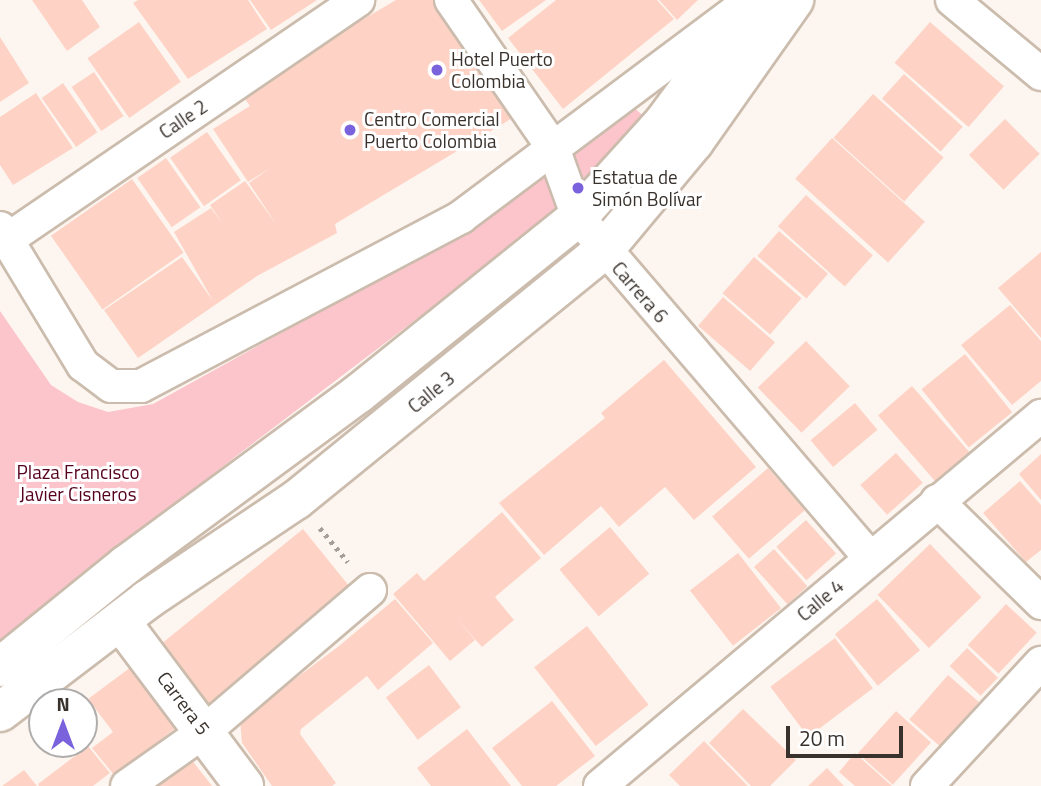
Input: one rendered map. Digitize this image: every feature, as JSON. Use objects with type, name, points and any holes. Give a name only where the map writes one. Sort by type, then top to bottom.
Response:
[{"type":"street","name":"Calle 2","points":[[4,233],[358,0]]},
{"type":"street","name":"Carrera 6","points":[[451,0],[553,148],[578,217],[870,558]]},
{"type":"street","points":[[4,233],[83,365],[111,386],[141,386],[461,216],[753,0]]},
{"type":"street","points":[[0,667],[126,565],[358,394],[578,217],[663,123],[753,0]]},
{"type":"street","name":"Calle 3","points":[[0,712],[147,600],[296,499],[604,250],[694,142],[794,0]]},
{"type":"street","points":[[952,0],[1041,74]]},
{"type":"street","name":"Calle 4","points":[[600,786],[1041,416]]},
{"type":"street","points":[[937,502],[1041,603]]},
{"type":"street","points":[[127,786],[205,731],[370,590]]},
{"type":"street","name":"Carrera 5","points":[[121,622],[244,786]]},
{"type":"street","points":[[927,786],[1041,663]]},
{"type":"path","points":[[296,499],[370,590]]},
{"type":"green space","name":"Plaza Francisco Javier Cisneros","points":[[633,107],[646,118],[645,133],[530,233],[235,457],[0,641],[0,311],[51,385],[78,402],[108,412],[153,404],[451,239]]},
{"type":"building","points":[[32,0],[82,0],[100,27],[67,51]]},
{"type":"building","points":[[138,0],[248,0],[267,29],[188,79],[133,3]]},
{"type":"building","points":[[250,0],[317,0],[271,30]]},
{"type":"building","points":[[396,0],[433,0],[514,117],[335,224],[337,233],[257,276],[138,358],[104,310],[182,257],[213,301],[174,232],[211,208],[223,224],[210,205],[245,181],[276,224],[249,183],[270,168],[248,182],[213,129],[250,106],[240,92]]},
{"type":"building","points":[[479,0],[546,0],[502,31]]},
{"type":"building","points":[[556,0],[657,0],[674,19],[563,109],[508,38]]},
{"type":"building","points":[[659,0],[698,0],[677,20]]},
{"type":"building","points":[[139,22],[181,82],[129,118],[87,58]]},
{"type":"building","points":[[930,22],[1004,86],[969,127],[895,63]]},
{"type":"building","points":[[0,37],[29,83],[0,102]]},
{"type":"building","points":[[94,72],[124,116],[101,131],[72,87]]},
{"type":"building","points":[[904,74],[963,127],[941,151],[882,99]]},
{"type":"building","points":[[63,83],[97,132],[76,147],[42,98]]},
{"type":"building","points":[[36,93],[73,148],[13,185],[0,165],[0,117]]},
{"type":"building","points":[[873,94],[944,158],[904,201],[834,138]]},
{"type":"building","points":[[1005,119],[1040,154],[1004,190],[969,155]]},
{"type":"building","points":[[207,132],[241,180],[204,206],[170,158]]},
{"type":"building","points":[[832,138],[925,222],[888,263],[795,179]]},
{"type":"building","points":[[166,158],[200,207],[172,227],[137,178]]},
{"type":"building","points":[[132,179],[184,253],[103,310],[51,236]]},
{"type":"building","points":[[806,195],[873,255],[845,286],[778,226]]},
{"type":"building","points":[[779,231],[828,274],[806,299],[757,256]]},
{"type":"building","points":[[1041,252],[1041,338],[998,288]]},
{"type":"building","points":[[754,257],[802,298],[770,335],[723,293]]},
{"type":"building","points":[[723,297],[775,342],[750,371],[698,326]]},
{"type":"building","points":[[1010,305],[1041,341],[1041,381],[1012,405],[961,345]]},
{"type":"building","points":[[806,341],[850,386],[802,433],[758,388]]},
{"type":"building","points":[[965,354],[1012,412],[969,448],[921,389]]},
{"type":"building","points":[[664,360],[756,467],[694,520],[665,487],[619,527],[601,506],[544,555],[499,503],[605,418],[601,413]]},
{"type":"building","points":[[912,386],[969,452],[935,481],[878,416]]},
{"type":"building","points":[[855,403],[877,430],[833,467],[811,440]]},
{"type":"building","points":[[896,453],[923,483],[887,515],[860,485]]},
{"type":"building","points":[[1041,454],[1041,500],[1019,474]]},
{"type":"building","points":[[768,468],[805,510],[749,559],[712,517]]},
{"type":"building","points":[[1020,481],[1041,505],[1041,550],[1026,562],[983,513]]},
{"type":"building","points":[[502,512],[541,558],[495,597],[514,620],[482,647],[455,617],[475,640],[450,661],[393,594],[417,573],[424,581]]},
{"type":"building","points":[[806,520],[836,553],[806,580],[776,547]]},
{"type":"building","points":[[610,527],[649,574],[599,616],[559,569]]},
{"type":"building","points":[[303,529],[353,591],[208,709],[158,647]]},
{"type":"building","points":[[930,544],[981,597],[929,648],[877,595]]},
{"type":"building","points":[[774,549],[807,586],[787,604],[754,567]]},
{"type":"building","points":[[738,553],[781,608],[733,646],[690,591]]},
{"type":"building","points":[[395,599],[433,643],[378,690],[367,676],[301,729],[300,734],[336,783],[332,786],[272,786],[242,743],[240,720],[339,646]]},
{"type":"building","points":[[877,599],[920,650],[878,686],[835,634]]},
{"type":"building","points":[[1006,604],[1037,633],[999,674],[968,645]]},
{"type":"building","points":[[587,626],[649,705],[596,746],[534,667]]},
{"type":"building","points":[[835,638],[873,688],[808,737],[770,687]]},
{"type":"building","points":[[967,648],[998,678],[981,696],[950,666]]},
{"type":"building","points":[[429,665],[461,707],[418,740],[386,697]]},
{"type":"building","points":[[131,667],[177,727],[114,775],[98,755],[98,743],[113,732],[98,712],[98,692]]},
{"type":"building","points":[[948,675],[979,702],[940,746],[909,720]]},
{"type":"building","points":[[552,701],[595,756],[556,786],[522,786],[492,748]]},
{"type":"building","points":[[743,709],[796,760],[770,786],[751,786],[709,743]]},
{"type":"building","points":[[896,711],[931,742],[893,785],[858,753]]},
{"type":"building","points":[[467,729],[511,786],[431,786],[417,768]]},
{"type":"building","points":[[704,741],[748,786],[680,786],[669,775]]},
{"type":"building","points":[[855,753],[892,786],[855,786],[839,772]]},
{"type":"building","points":[[72,758],[98,758],[110,773],[93,786],[38,784]]},
{"type":"building","points":[[191,759],[212,786],[155,786]]},
{"type":"building","points":[[827,768],[844,786],[808,786]]},
{"type":"building","points":[[24,770],[37,786],[2,786]]},
{"type":"place","name":"Hotel Puerto Colombia","points":[[437,70]]},
{"type":"place","name":"Centro Comercial Puerto Colombia","points":[[350,130]]},
{"type":"place","name":"Estatua de Simón Bolívar","points":[[578,188]]}]
